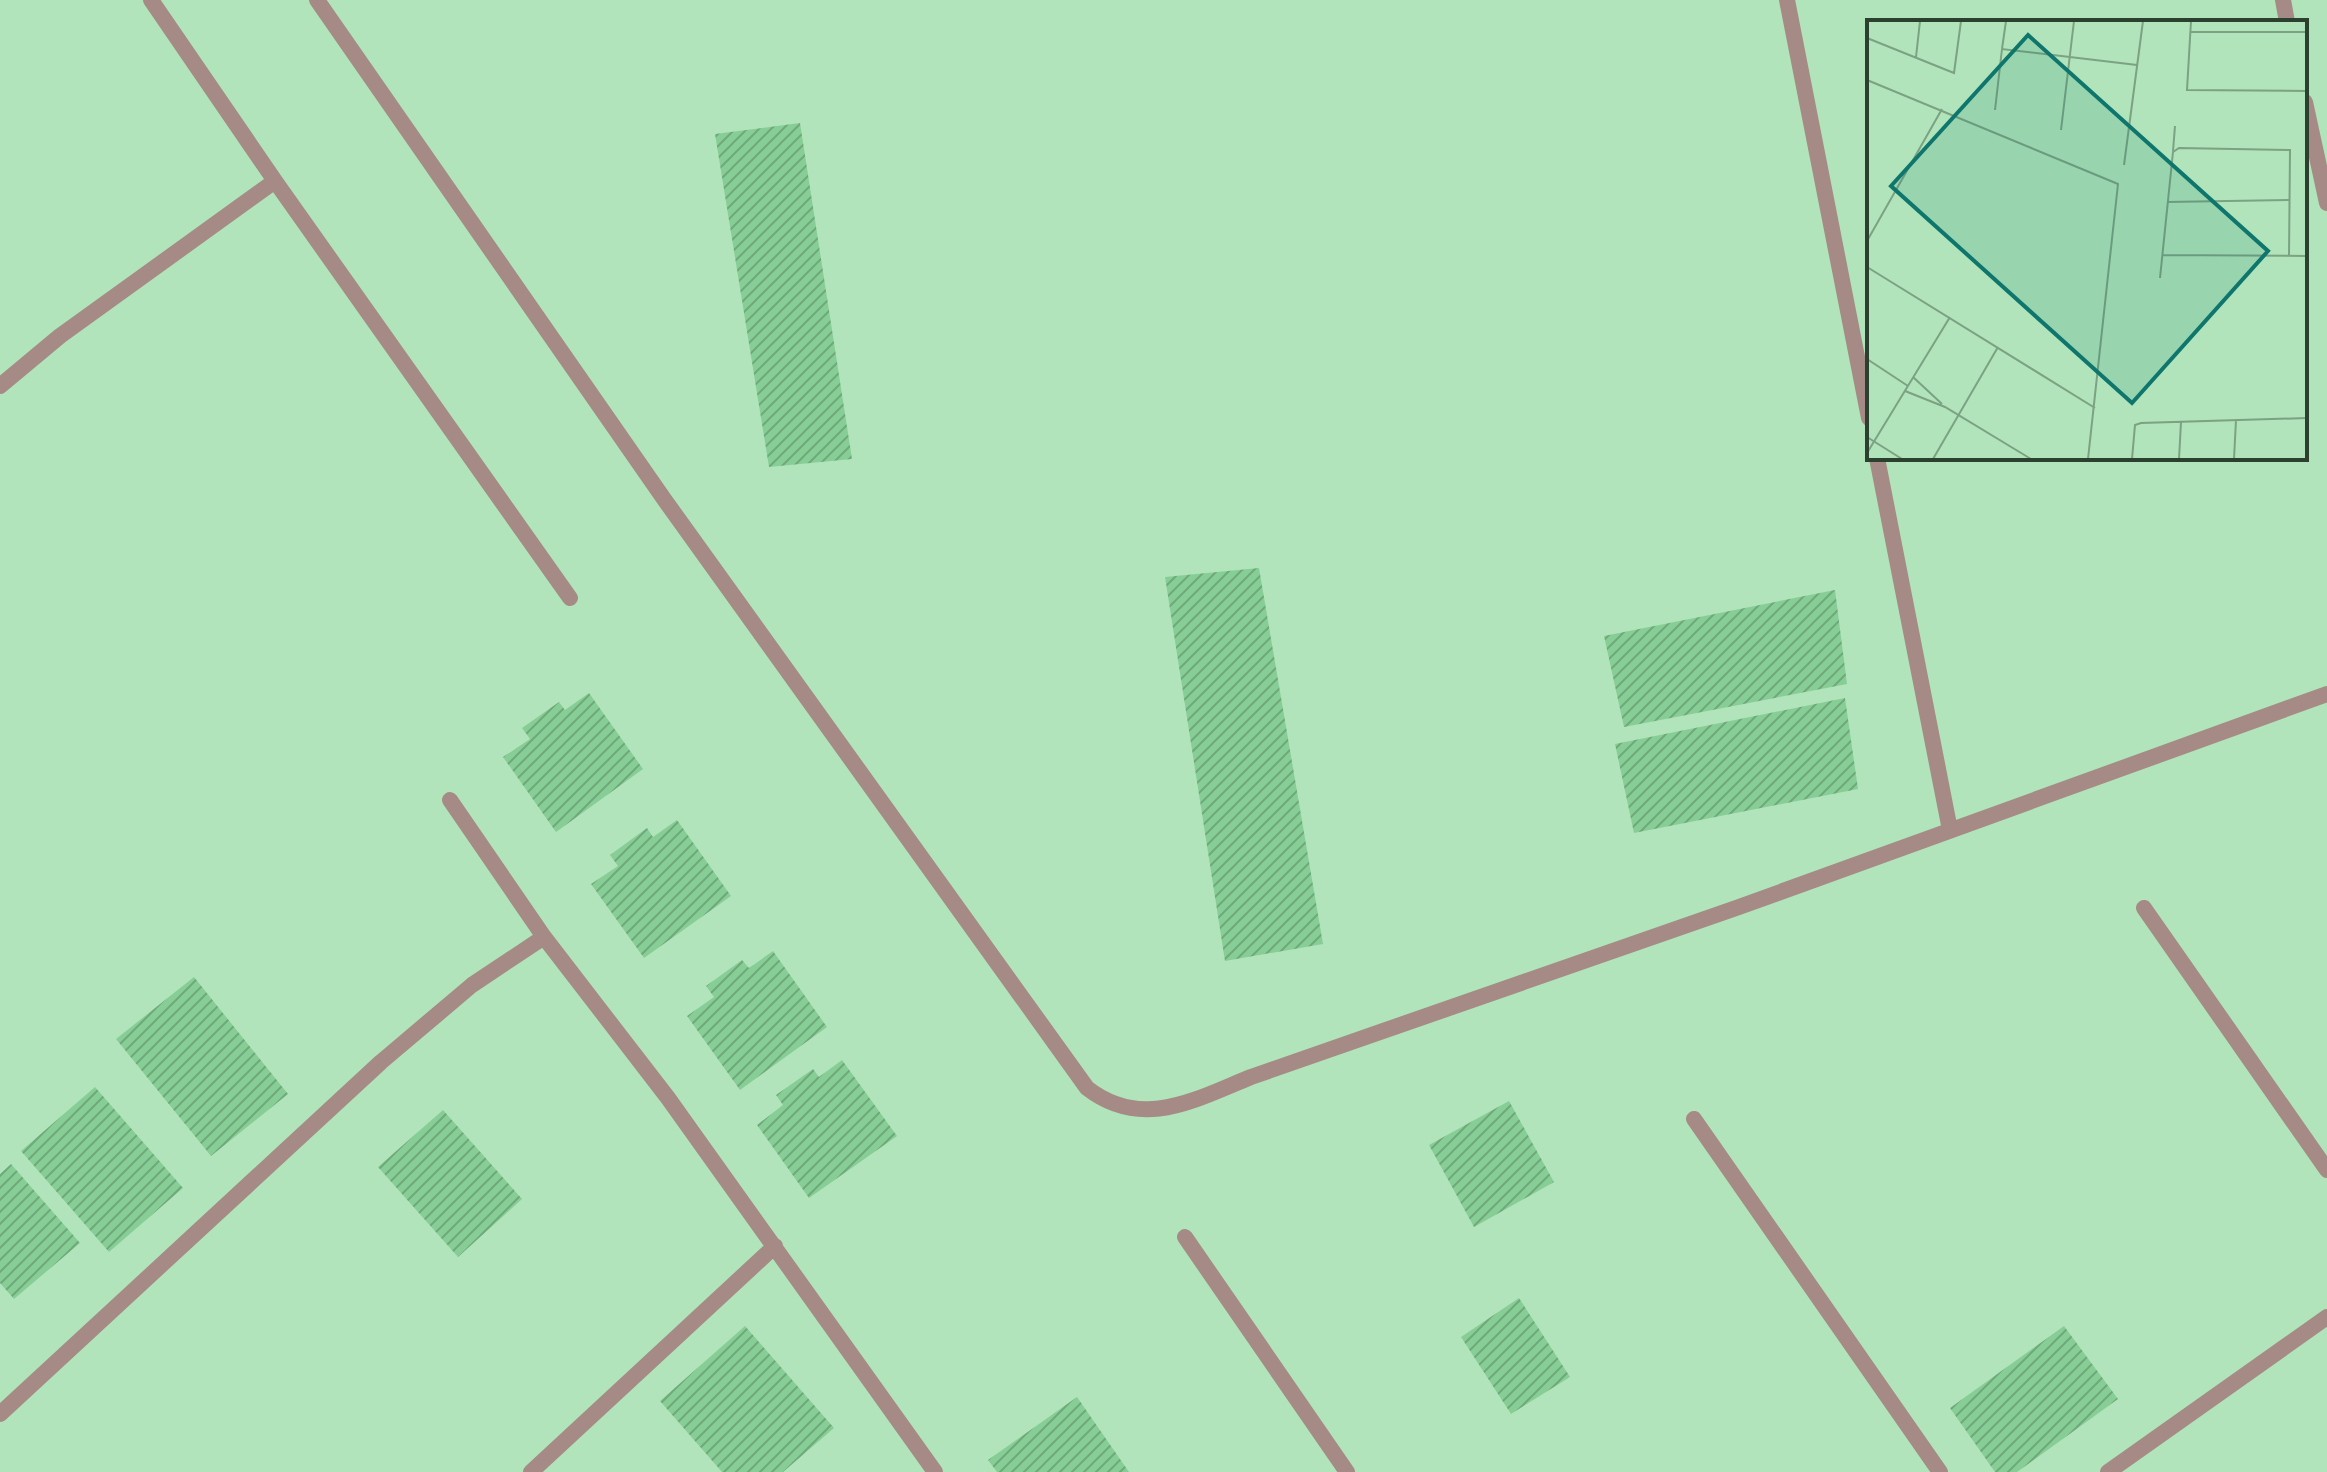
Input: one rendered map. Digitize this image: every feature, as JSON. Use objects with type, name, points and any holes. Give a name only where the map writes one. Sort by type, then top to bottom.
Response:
[{"type":"street","points":[[151,0],[570,598]]},
{"type":"street","points":[[317,0],[664,499],[1087,1088],[1097,1097],[1125,1107],[1153,1111],[1175,1107],[1251,1077],[2327,694]]},
{"type":"street","points":[[1787,0],[1867,408]]},
{"type":"street","points":[[2283,0],[2287,20]]},
{"type":"street","points":[[2307,111],[2327,203]]},
{"type":"street","points":[[0,386],[60,336],[275,181]]},
{"type":"street","points":[[1877,460],[1950,830]]},
{"type":"street","points":[[450,800],[544,937],[668,1098],[935,1472]]},
{"type":"street","points":[[2144,908],[2327,1170]]},
{"type":"street","points":[[0,1414],[381,1062],[472,985],[544,937]]},
{"type":"street","points":[[1694,1119],[1940,1472]]},
{"type":"street","points":[[1185,1237],[1347,1472]]},
{"type":"street","points":[[531,1472],[775,1246]]},
{"type":"street","points":[[2108,1472],[2327,1317]]},
{"type":"building","points":[[800,123],[852,459],[769,467],[715,134]]},
{"type":"building","points":[[1259,568],[1323,944],[1225,961],[1165,577]]},
{"type":"building","points":[[1835,590],[1847,684],[1624,727],[1604,636]]},
{"type":"building","points":[[589,693],[643,769],[556,832],[503,757],[530,739],[522,728],[559,702],[565,710]]},
{"type":"building","points":[[1845,698],[1858,789],[1634,833],[1615,744]]},
{"type":"building","points":[[677,820],[731,896],[644,958],[591,884],[618,866],[610,855],[647,828],[653,837]]},
{"type":"building","points":[[773,951],[827,1027],[740,1090],[687,1016],[714,997],[706,986],[742,960],[749,968]]},
{"type":"building","points":[[194,977],[288,1094],[211,1156],[116,1039]]},
{"type":"building","points":[[842,1060],[897,1136],[809,1198],[757,1125],[783,1105],[776,1095],[813,1069],[819,1077]]},
{"type":"building","points":[[95,1087],[183,1188],[109,1252],[21,1151]]},
{"type":"building","points":[[1509,1101],[1554,1182],[1474,1227],[1429,1145]]},
{"type":"building","points":[[443,1110],[522,1199],[458,1257],[378,1167]]},
{"type":"building","points":[[11,1164],[80,1243],[14,1299],[0,1283],[0,1174]]},
{"type":"building","points":[[1519,1298],[1570,1377],[1511,1414],[1461,1337]]},
{"type":"building","points":[[745,1326],[834,1428],[783,1472],[722,1472],[660,1401]]},
{"type":"building","points":[[2064,1326],[2118,1399],[2017,1472],[1995,1472],[1950,1408]]},
{"type":"building","points":[[1077,1397],[1129,1472],[997,1472],[988,1460]]}]
